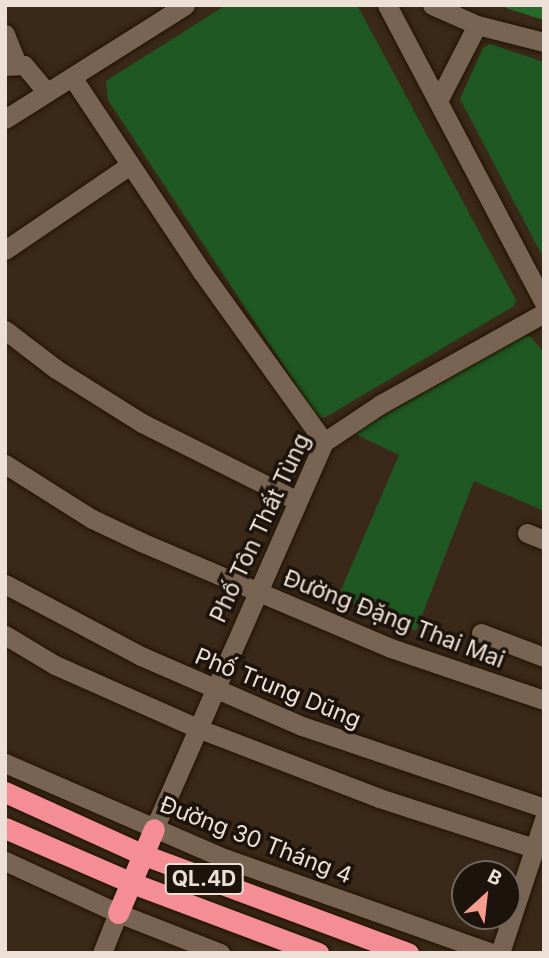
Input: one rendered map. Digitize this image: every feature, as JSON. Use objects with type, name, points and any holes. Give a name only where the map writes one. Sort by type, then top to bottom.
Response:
[{"type":"highway","name":"QL.4D","points":[[5,792],[144,855],[408,953]]},
{"type":"highway","name":"QL.4D","points":[[5,828],[132,883],[318,953]]},
{"type":"highway","points":[[118,913],[154,829]]},
{"type":"street","points":[[387,5],[544,303]]},
{"type":"street","points":[[432,5],[477,25],[544,42]]},
{"type":"street","points":[[5,119],[177,7]]},
{"type":"street","points":[[438,101],[477,25]]},
{"type":"street","points":[[5,34],[11,65],[31,70],[47,92]]},
{"type":"street","points":[[72,77],[324,442]]},
{"type":"street","points":[[5,250],[130,164]]},
{"type":"street","name":"Phố Tôn Thất Tùng","points":[[154,829],[296,500],[324,442],[381,404],[544,313]]},
{"type":"street","points":[[5,330],[56,369],[120,410],[296,500]]},
{"type":"street","name":"Đường Đặng Thai Mai","points":[[5,464],[92,519],[256,592],[391,648],[544,700]]},
{"type":"street","name":"Phố Trung Dũng","points":[[5,584],[83,628],[214,690],[381,756],[544,808]]},
{"type":"street","points":[[481,633],[544,657]]},
{"type":"street","points":[[5,635],[55,665],[197,728],[379,799],[534,848]]},
{"type":"street","name":"Đường 30 Tháng 4","points":[[5,764],[154,829],[298,886],[493,953]]},
{"type":"street","points":[[500,953],[544,819]]},
{"type":"street","name":"QL.4D","points":[[5,861],[118,913],[220,953]]},
{"type":"street","points":[[102,953],[118,913]]},
{"type":"green space","points":[[226,5],[357,5],[516,300],[514,306],[324,418],[317,416],[108,100],[106,81]]},
{"type":"green space","points":[[500,5],[544,5],[544,20],[509,9]]},
{"type":"green space","points":[[490,44],[544,62],[544,259],[460,99],[483,48]]},
{"type":"green space","points":[[524,336],[531,337],[544,353],[544,511],[474,481],[416,631],[338,597],[399,455],[353,433]]}]
